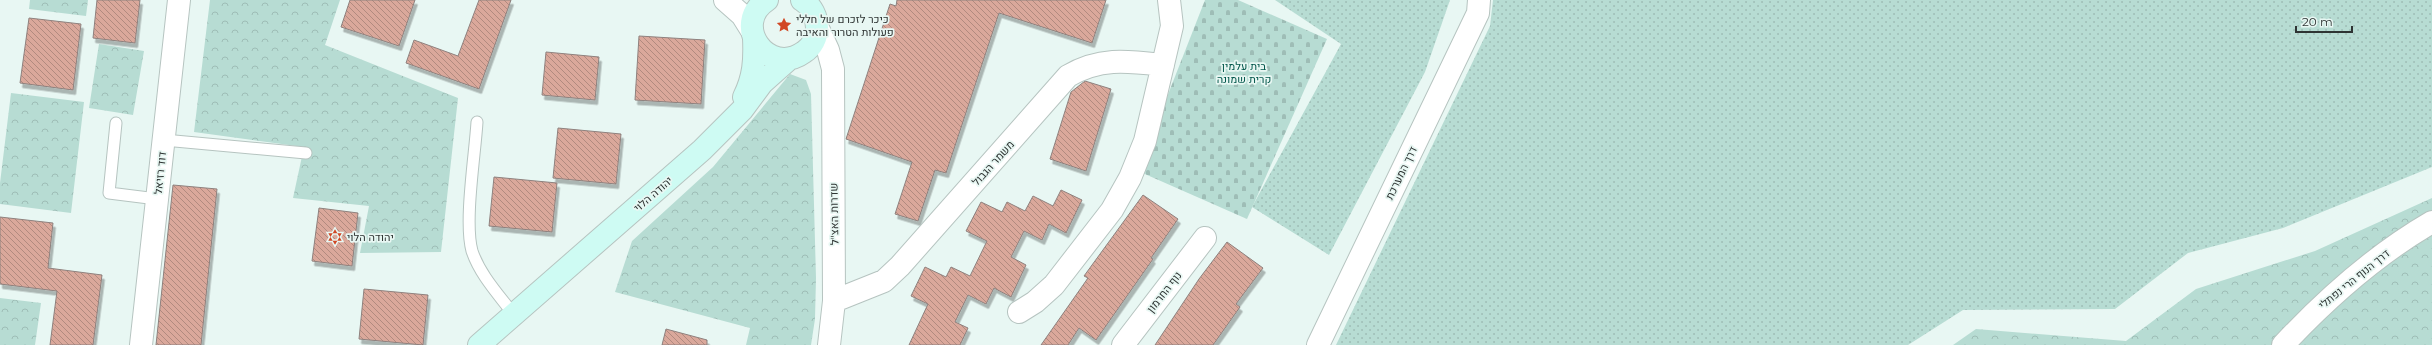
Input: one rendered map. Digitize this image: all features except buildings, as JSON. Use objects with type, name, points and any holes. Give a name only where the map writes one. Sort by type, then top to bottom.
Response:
[{"type":"street","name":"דוד רזיאל","points":[[141,345],[180,0]]},
{"type":"street","points":[[725,0],[742,15],[760,48],[778,59],[816,59],[830,74],[833,83]]},
{"type":"street","name":"יהודה הלוי","points":[[733,119],[751,83],[755,62],[753,34],[754,16],[759,0]]},
{"type":"street","points":[[1018,312],[1035,302],[1054,285],[1112,210],[1130,178],[1145,141],[1172,26],[1169,0]]},
{"type":"street","name":"דרך המערכת","points":[[1318,345],[1478,13],[1480,0]]},
{"type":"street","name":"יהודה הלוי","points":[[479,345],[702,150],[733,119],[762,83],[814,41],[810,9]]},
{"type":"street","name":"שדרות האצ\"ל","points":[[810,9],[832,61],[834,301],[829,345]]},
{"type":"street","name":"משמר הגבול","points":[[834,301],[884,281],[900,266],[1068,76],[1084,66],[1101,62],[1122,60],[1163,65]]},
{"type":"street","name":"דרך הנוף הרי נפתלי","points":[[2283,345],[2323,303],[2347,282],[2408,236],[2432,222]]},
{"type":"street","name":"נוף החרמון","points":[[1123,345],[1205,238]]},
{"type":"lane","points":[[477,122],[469,233],[472,251],[483,275],[514,314]]},
{"type":"lane","points":[[116,123],[109,193],[157,199]]},
{"type":"lane","points":[[164,140],[306,153]]},
{"type":"green space","points":[[30,0],[88,0],[86,16],[29,9]]},
{"type":"green space","points":[[210,0],[340,0],[325,45],[458,98],[441,252],[360,253],[369,206],[293,198],[304,147],[194,132]]},
{"type":"green space","name":"בית עלמין קרית שמונה","points":[[1205,0],[1238,0],[1327,39],[1247,219],[1138,171]]},
{"type":"green space","points":[[1275,0],[1450,0],[1425,72],[1329,255],[1252,207],[1341,44]]},
{"type":"green space","points":[[1493,0],[2432,0],[2432,167],[2283,228],[2188,253],[2115,309],[1963,310],[1908,345],[1336,345],[1490,26]]},
{"type":"green space","points":[[99,44],[144,51],[133,115],[89,108]]},
{"type":"green space","points":[[790,74],[806,80],[811,94],[816,278],[815,319],[811,345],[746,345],[750,328],[615,292],[632,241],[713,167]]},
{"type":"green space","points":[[11,93],[84,102],[71,213],[0,204],[0,183]]},
{"type":"green space","points":[[2432,198],[2432,345],[1953,345],[1976,329],[2126,341],[2196,289],[2315,251]]},
{"type":"green space","points":[[0,298],[41,303],[35,345],[0,345]]},
{"type":"place","name":"כיכר לזכרם של חללי פעולות הטרור והאיבה","points":[[784,25]]},
{"type":"place","name":"יהודה הלוי","points":[[335,237]]}]
